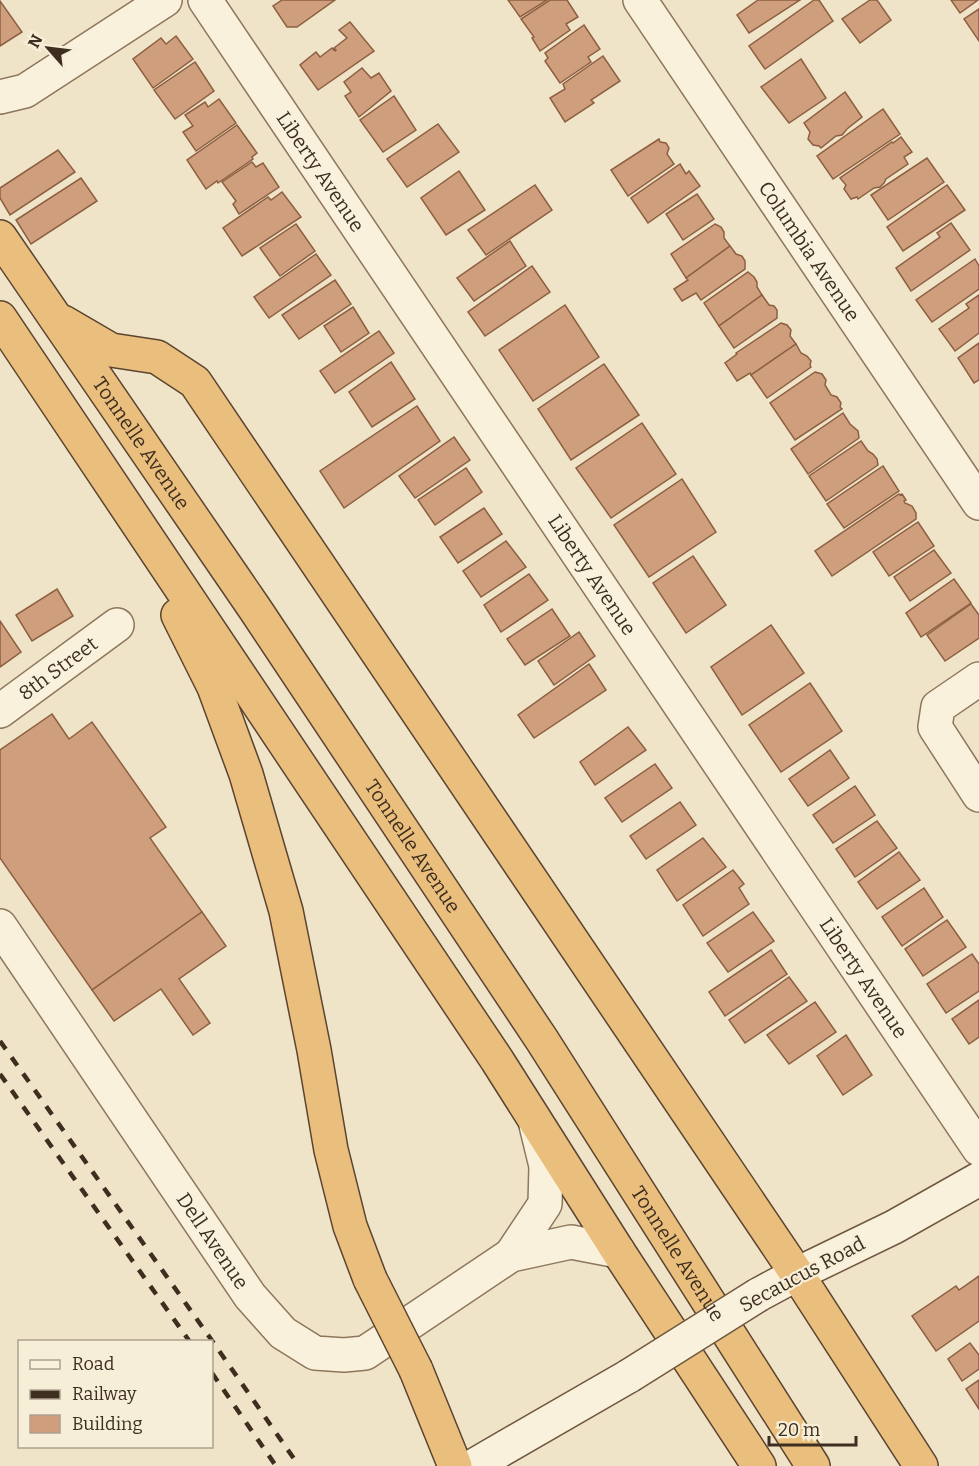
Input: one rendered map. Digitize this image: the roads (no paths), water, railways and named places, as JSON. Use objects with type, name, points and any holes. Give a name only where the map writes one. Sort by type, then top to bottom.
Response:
[{"type":"highway","name":"Tonnelle Avenue","points":[[0,237],[261,619],[542,1040],[813,1466]]},
{"type":"highway","points":[[54,316],[111,350],[157,357],[195,382],[797,1274],[921,1466]]},
{"type":"highway","points":[[0,318],[497,1060],[618,1251],[759,1466]]},
{"type":"highway","points":[[154,548],[176,610],[214,687],[246,774],[286,911],[331,1150],[350,1226],[370,1279],[416,1370],[455,1466]]},
{"type":"street","points":[[0,97],[25,91],[165,0]]},
{"type":"street","name":"Liberty Avenue","points":[[205,0],[979,1149]]},
{"type":"street","name":"Columbia Avenue","points":[[640,0],[979,503]]},
{"type":"street","name":"8th Street","points":[[0,711],[117,625]]},
{"type":"street","points":[[979,679],[938,707],[935,727],[979,795]]},
{"type":"street","name":"Dell Avenue","points":[[0,926],[250,1296],[283,1333],[315,1353],[344,1355],[365,1353],[511,1255],[571,1242],[618,1251]]},
{"type":"street","name":"Dell Avenue","points":[[511,1255],[546,1204],[546,1166],[534,1119]]},
{"type":"street","name":"Secaucus Road","points":[[473,1466],[629,1376],[758,1296],[797,1274],[894,1227],[979,1179]]},
{"type":"railway","points":[[0,1041],[212,1340]]},
{"type":"railway","points":[[0,1074],[189,1340]]},
{"type":"railway","points":[[213,1342],[299,1466]]},
{"type":"railway","points":[[213,1374],[276,1466]]}]
